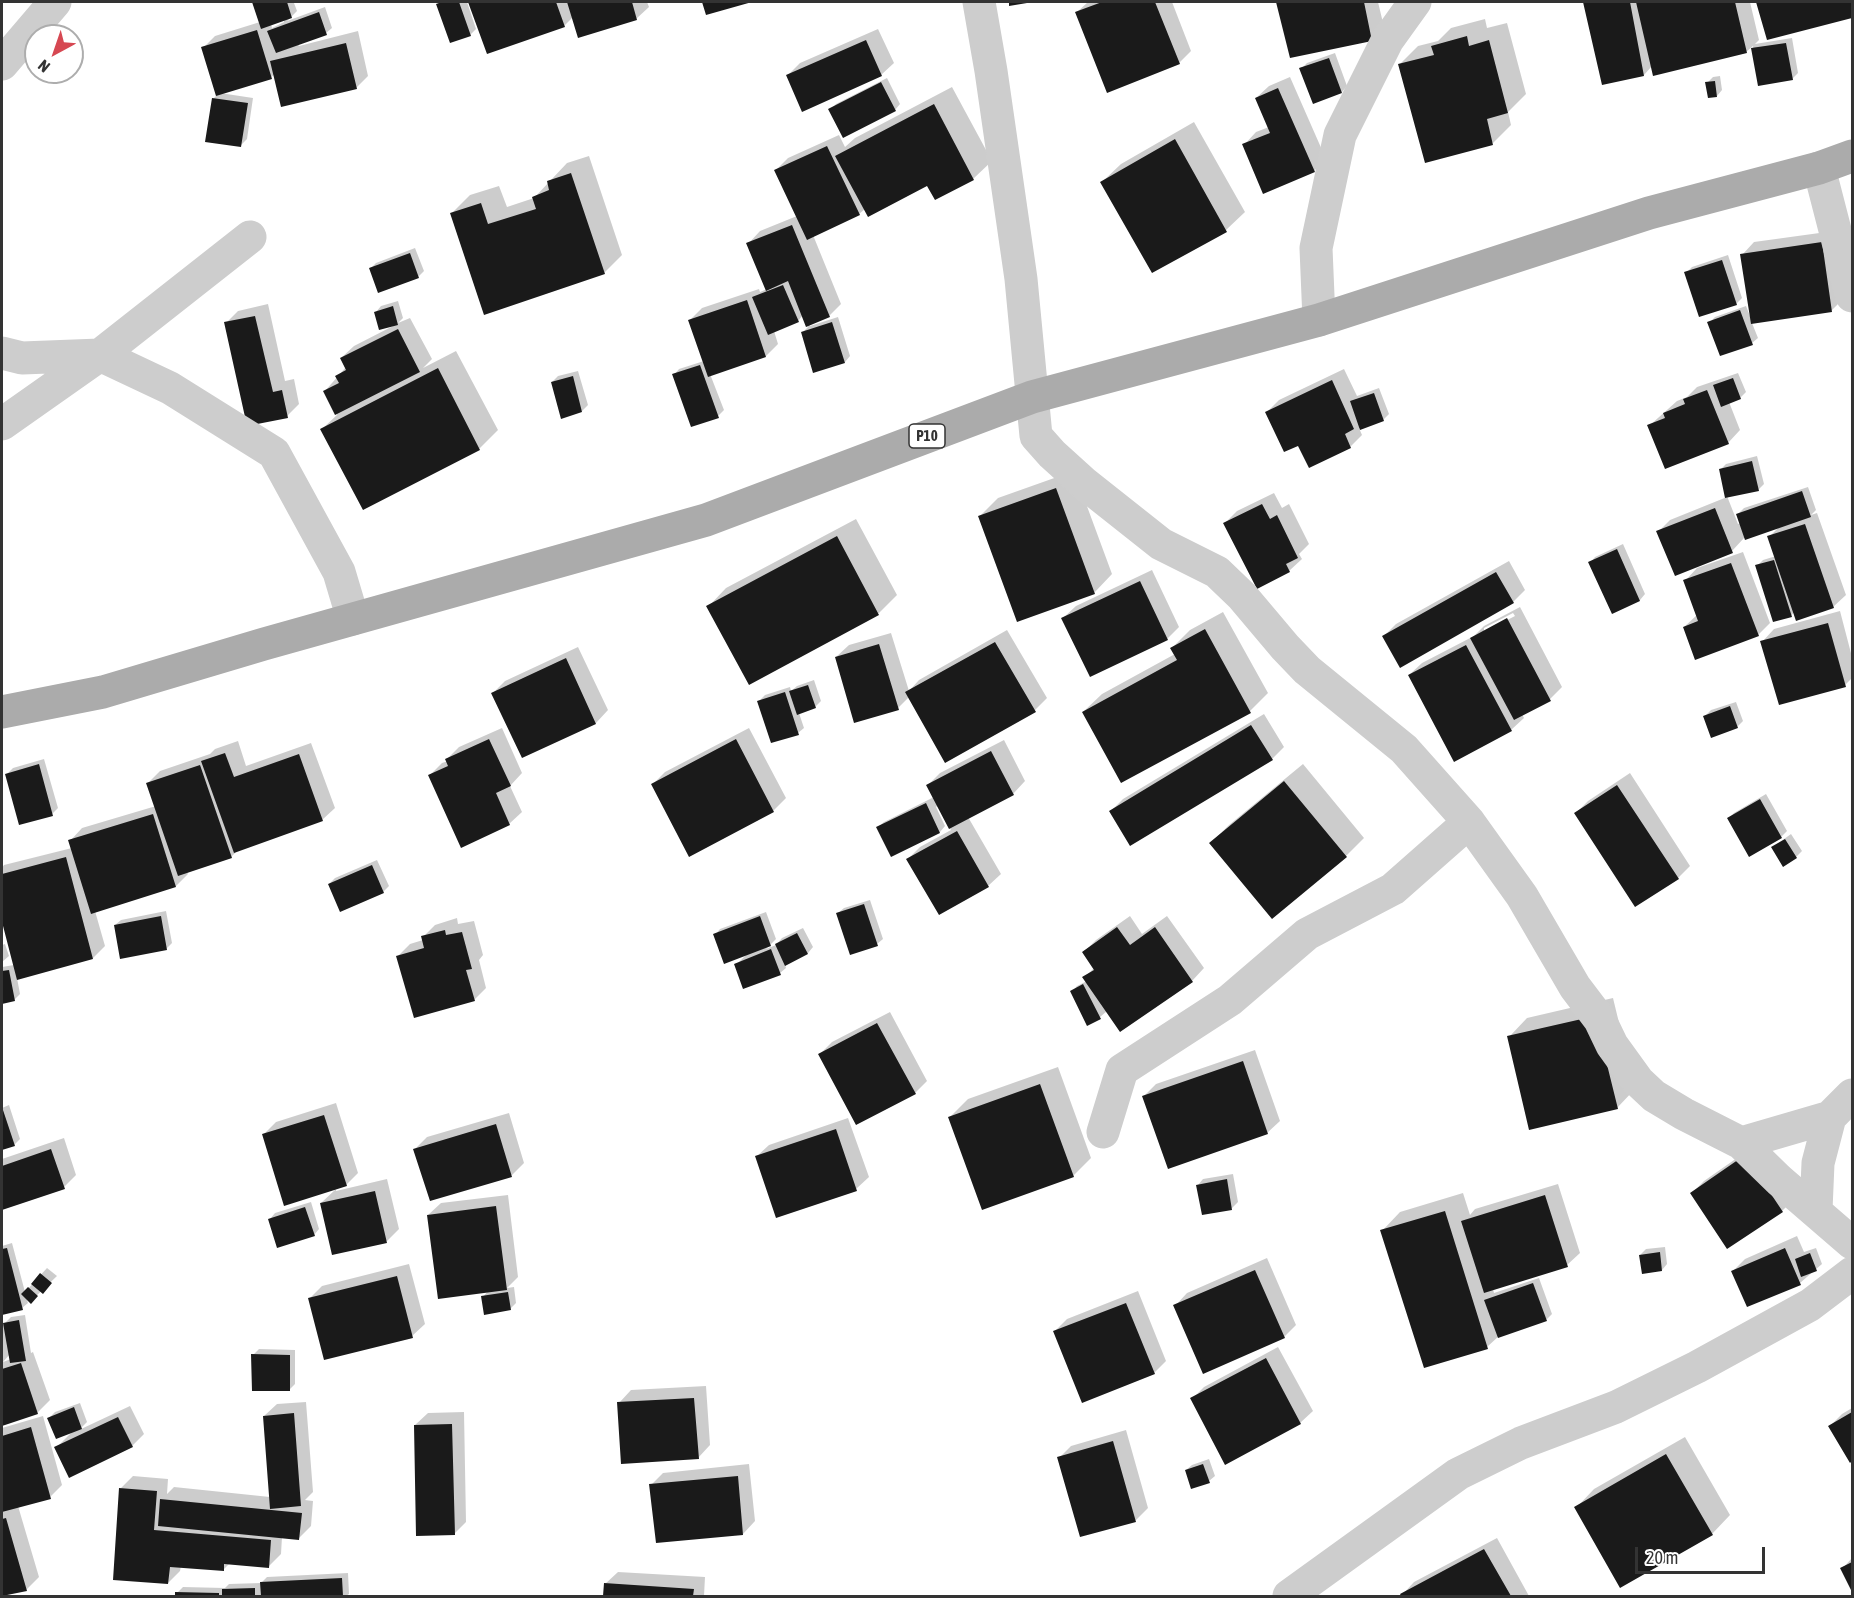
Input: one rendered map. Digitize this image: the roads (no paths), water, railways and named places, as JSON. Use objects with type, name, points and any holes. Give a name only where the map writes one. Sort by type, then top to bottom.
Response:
[{"type":"main road","name":"P10","points":[[2,712],[103,692],[706,520],[1032,397],[1318,321],[1649,213],[1819,168],[1852,156]]},
{"type":"street","points":[[2,64],[55,2]]},
{"type":"street","points":[[979,2],[1021,279],[1036,436],[1052,454],[1115,510],[1161,544],[1217,572],[1242,596],[1307,670],[1404,749],[1469,822],[1522,896],[1575,987],[1599,1020],[1612,1046],[1638,1081],[1654,1096],[1741,1143],[1779,1180],[1852,1243]]},
{"type":"street","points":[[1318,321],[1316,248],[1340,135],[1387,41],[1415,2]]},
{"type":"street","points":[[1819,168],[1852,296]]},
{"type":"street","points":[[2,424],[100,355],[250,237]]},
{"type":"street","points":[[2,353],[22,358],[100,355],[170,388],[274,453],[339,572],[353,619]]},
{"type":"street","points":[[1103,1132],[1122,1070],[1230,999],[1307,934],[1393,889],[1469,822]]},
{"type":"street","points":[[1741,1143],[1841,1106]]},
{"type":"street","points":[[1816,1210],[1818,1163],[1841,1106]]},
{"type":"street","points":[[1290,1596],[1458,1474],[1521,1443],[1616,1407],[1697,1367],[1810,1305],[1852,1273]]}]
